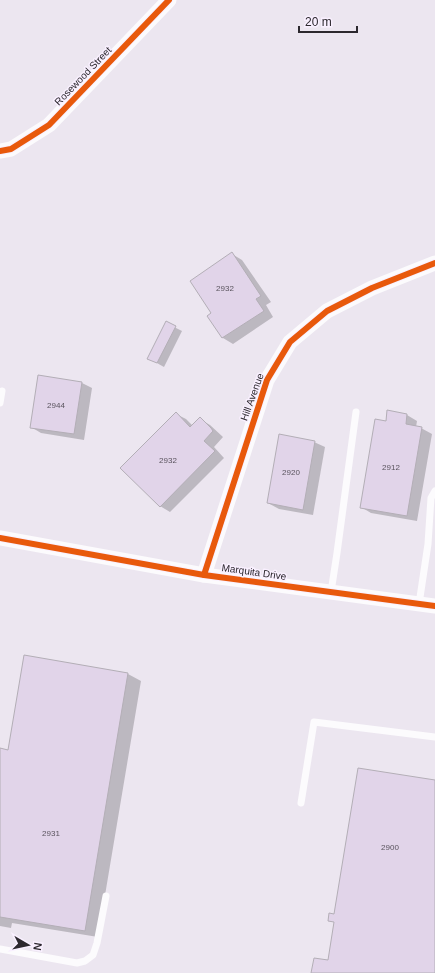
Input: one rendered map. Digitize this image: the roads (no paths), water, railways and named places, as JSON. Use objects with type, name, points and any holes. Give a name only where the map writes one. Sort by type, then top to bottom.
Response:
[{"type":"street","name":"Rosewood Street","points":[[0,151],[11,148],[49,125],[170,0]]},
{"type":"street","name":"Hill Avenue","points":[[204,575],[267,380],[290,342],[327,311],[372,288],[435,263]]},
{"type":"street","name":"Marquita Drive","points":[[0,538],[204,575],[435,606]]},
{"type":"lane","points":[[0,402],[2,391]]},
{"type":"lane","points":[[331,592],[356,412]]},
{"type":"lane","points":[[419,604],[428,544],[431,498],[435,491]]},
{"type":"lane","points":[[301,803],[314,722],[435,737]]},
{"type":"lane","points":[[0,949],[77,963],[85,961],[93,954],[97,943],[106,896]]}]
